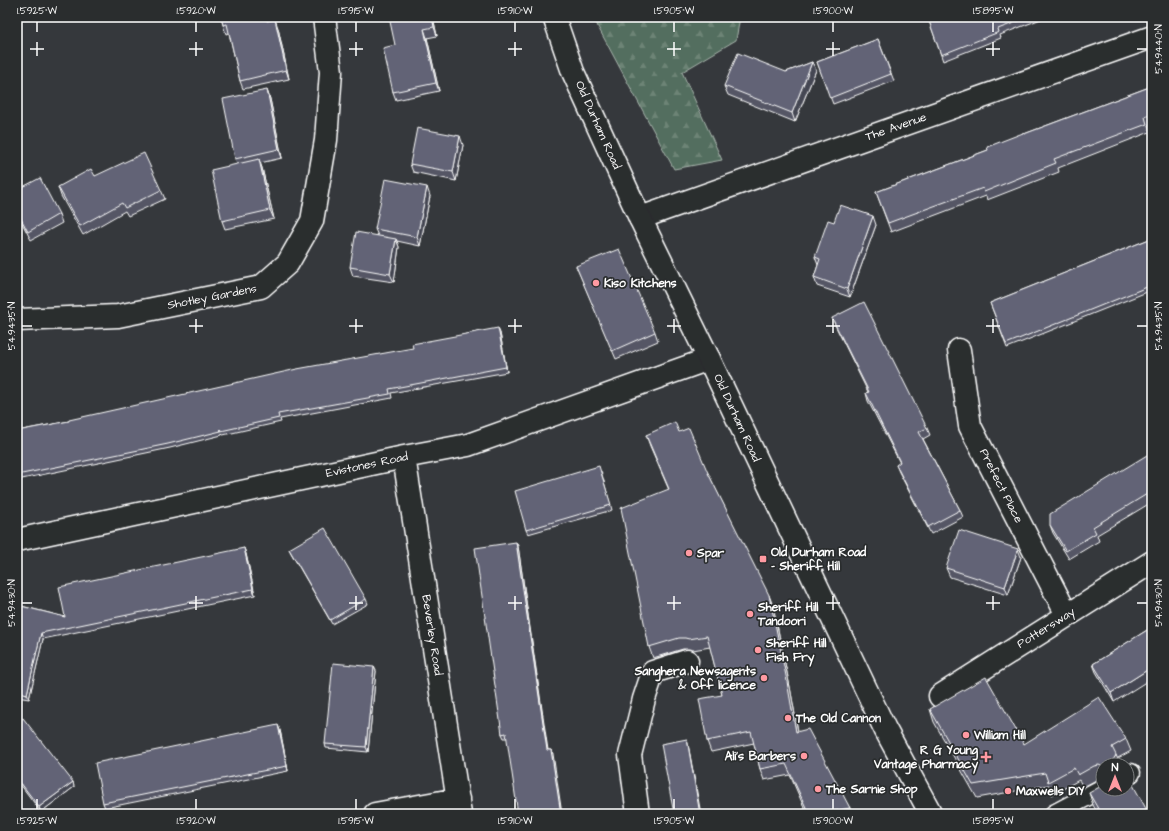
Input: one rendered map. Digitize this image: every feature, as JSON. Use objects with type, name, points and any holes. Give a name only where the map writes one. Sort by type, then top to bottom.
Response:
[{"type":"street","name":"Shotley Gardens","points":[[17,320],[118,316],[261,287],[288,263],[312,221],[326,140],[331,72],[324,17]]},
{"type":"street","name":"Old Durham Road","points":[[554,17],[574,72],[640,218],[709,359],[885,729],[931,814]]},
{"type":"street","name":"The Avenue","points":[[640,218],[1152,37]]},
{"type":"street","name":"Prefect Place","points":[[959,350],[970,426],[1067,615]]},
{"type":"street","name":"Evistones Road","points":[[17,540],[404,457],[468,446],[709,359]]},
{"type":"street","name":"Beverley Road","points":[[404,457],[459,806]]},
{"type":"street","name":"Pottersway","points":[[940,696],[1152,562]]},
{"type":"street","points":[[638,814],[630,755],[644,699],[653,672],[687,661]]},
{"type":"street","points":[[375,814],[459,806]]},
{"type":"lane","points":[[1054,814],[1095,792]]},
{"type":"green space","points":[[594,17],[740,17],[736,40],[682,72],[722,160],[674,169]]},
{"type":"building","points":[[221,17],[266,17],[267,21],[275,19],[286,70],[240,81],[227,24],[223,25]]},
{"type":"building","points":[[389,17],[432,17],[434,27],[424,29],[436,83],[393,92],[383,48],[395,45]]},
{"type":"building","points":[[1029,17],[998,29],[999,32],[941,55],[928,18]]},
{"type":"building","points":[[878,39],[891,74],[830,98],[817,62]]},
{"type":"building","points":[[738,53],[786,72],[812,62],[792,113],[724,86]]},
{"type":"building","points":[[1152,86],[1152,114],[1145,117],[1147,124],[1054,159],[1056,163],[984,192],[983,188],[888,223],[876,192],[988,150],[987,147],[1023,133],[1024,134]]},
{"type":"building","points":[[267,90],[279,149],[235,159],[223,99]]},
{"type":"building","points":[[417,128],[460,136],[453,172],[410,164]]},
{"type":"building","points":[[144,153],[161,190],[125,208],[122,203],[80,226],[58,187],[91,169],[95,176]]},
{"type":"building","points":[[259,159],[270,210],[222,221],[211,170]]},
{"type":"building","points":[[40,178],[59,214],[28,232],[17,211],[17,190]]},
{"type":"building","points":[[385,179],[427,187],[417,237],[375,229]]},
{"type":"building","points":[[840,205],[873,216],[847,289],[814,277],[820,259],[815,257],[828,220],[834,222]]},
{"type":"building","points":[[356,232],[396,239],[390,274],[350,267]]},
{"type":"building","points":[[1152,238],[1152,285],[1006,344],[990,303]]},
{"type":"building","points":[[619,249],[655,332],[612,351],[576,266]]},
{"type":"building","points":[[864,302],[927,428],[919,432],[960,510],[928,527],[896,465],[900,462],[866,393],[869,392],[832,318]]},
{"type":"building","points":[[498,328],[506,367],[389,389],[390,394],[278,414],[279,418],[168,444],[17,475],[17,431],[69,421],[297,369],[413,348],[412,344]]},
{"type":"building","points":[[675,422],[679,432],[689,428],[708,473],[769,595],[796,732],[808,729],[850,808],[818,814],[809,814],[786,764],[760,769],[751,732],[707,741],[699,699],[722,695],[707,636],[689,639],[679,638],[649,647],[621,508],[669,489],[646,435]]},
{"type":"building","points":[[1152,452],[1152,491],[1093,527],[1096,533],[1066,551],[1050,525],[1050,514]]},
{"type":"building","points":[[599,466],[611,505],[526,530],[515,491]]},
{"type":"building","points":[[325,528],[366,599],[330,620],[289,549]]},
{"type":"building","points":[[959,530],[1018,549],[1005,587],[946,568]]},
{"type":"building","points":[[516,542],[547,750],[551,750],[561,814],[518,814],[506,733],[502,734],[475,548]]},
{"type":"building","points":[[244,548],[253,589],[41,633],[27,694],[17,691],[17,605],[65,617],[59,587]]},
{"type":"building","points":[[1152,627],[1152,667],[1111,693],[1093,664]]},
{"type":"building","points":[[333,663],[374,667],[366,747],[325,744]]},
{"type":"building","points":[[986,677],[1024,744],[1099,697],[1126,739],[1112,747],[1116,755],[1115,757],[1095,757],[1095,766],[1078,775],[1074,768],[1048,782],[1045,773],[973,785],[930,709]]},
{"type":"building","points":[[23,718],[73,782],[39,807],[17,778],[17,722]]},
{"type":"building","points":[[278,725],[287,766],[103,803],[95,763]]},
{"type":"building","points":[[687,739],[700,814],[674,814],[661,744]]},
{"type":"building","points":[[1135,789],[1149,814],[1101,814],[1089,793],[1095,790],[1095,797],[1135,797]]},
{"type":"place","name":"Kiso Kitchens","points":[[596,283]]},
{"type":"place","name":"Spar","points":[[689,553]]},
{"type":"place","name":"Old Durham Road - Sheriff Hill","points":[[763,559]]},
{"type":"place","name":"Sheriff Hill Tandoori","points":[[750,614]]},
{"type":"place","name":"Sheriff Hill Fish Fry","points":[[758,650]]},
{"type":"place","name":"Sanghera Newsagents & Off licence","points":[[764,678]]},
{"type":"place","name":"The Old Cannon","points":[[788,718]]},
{"type":"place","name":"William Hill","points":[[966,735]]},
{"type":"place","name":"Ali's Barbers","points":[[804,756]]},
{"type":"place","name":"R G Young Vantage Pharmacy","points":[[986,757]]},
{"type":"place","name":"The Sarnie Shop","points":[[818,789]]},
{"type":"place","name":"Maxwells DIY","points":[[1008,791]]}]
